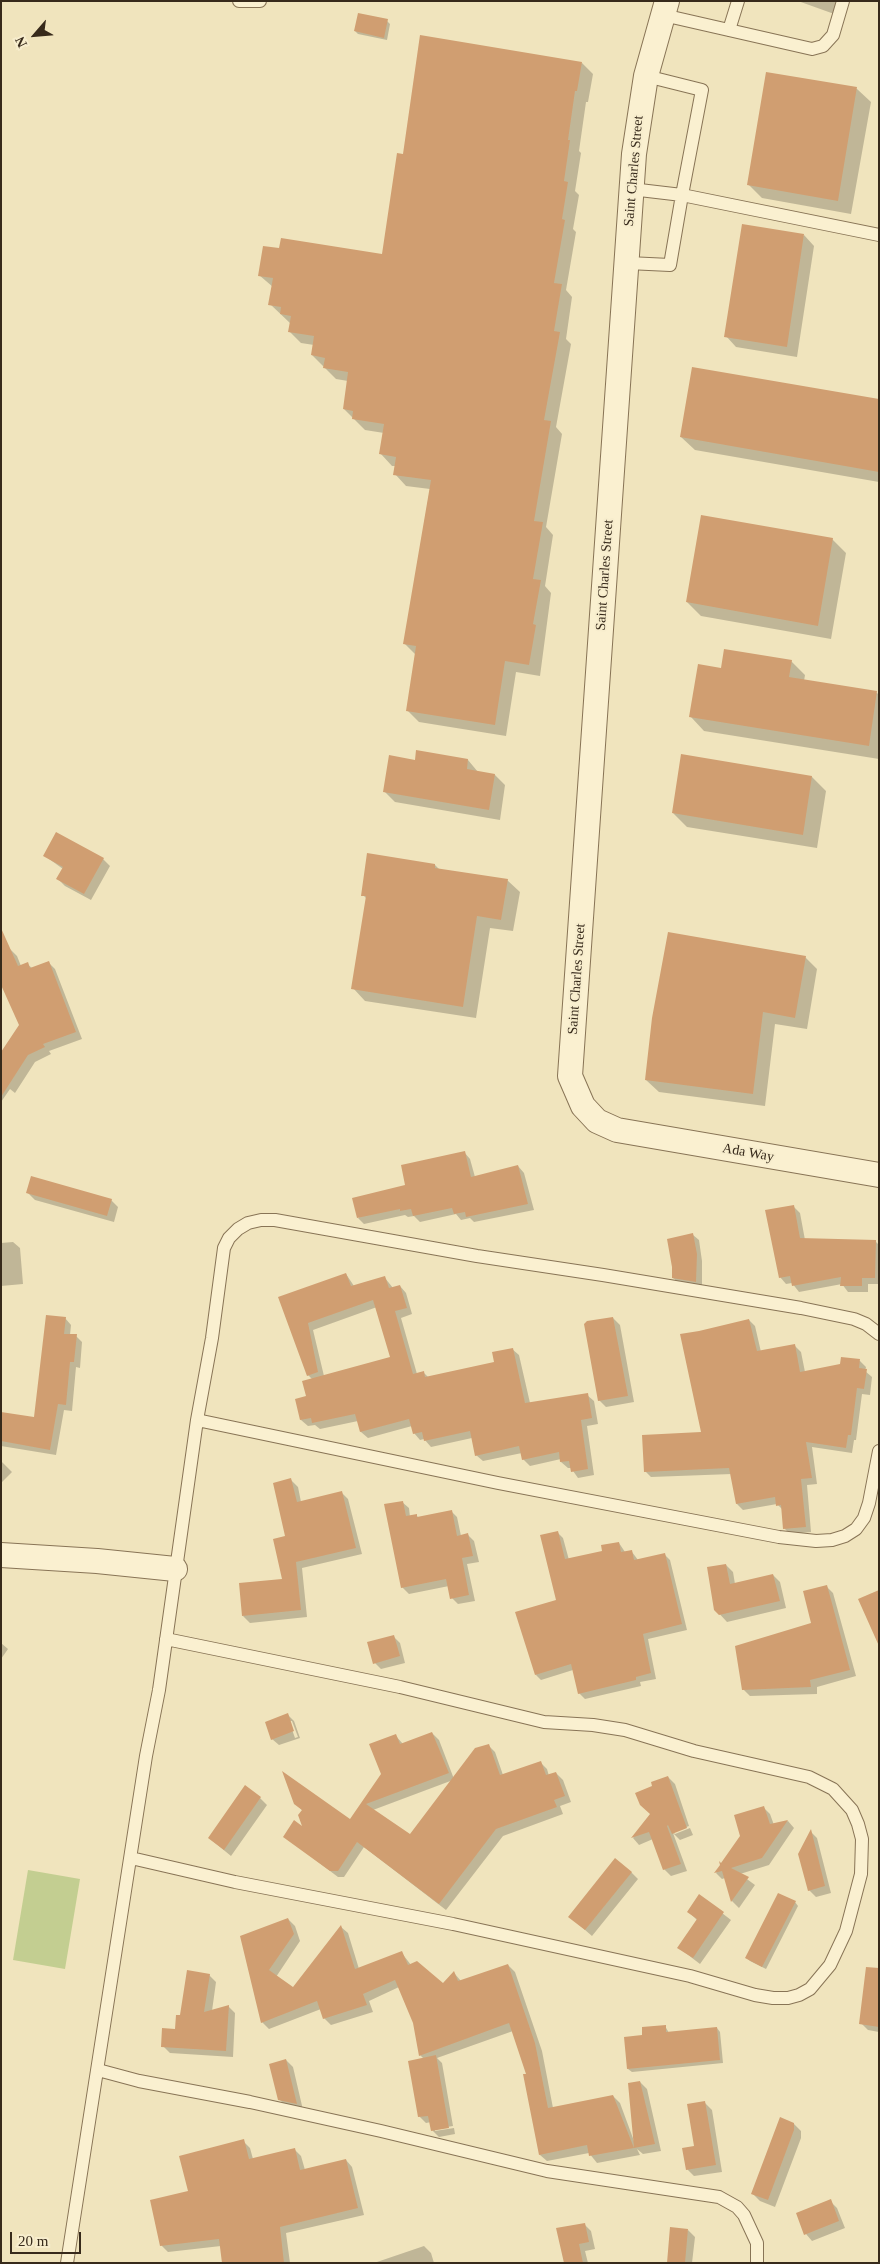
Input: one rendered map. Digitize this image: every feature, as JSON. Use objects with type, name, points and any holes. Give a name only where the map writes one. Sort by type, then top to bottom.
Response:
[{"type":"street","name":"Saint Charles Street","points":[[617,1130],[597,1121],[583,1106],[570,1076],[628,263],[631,189],[639,115],[646,76],[665,8]]},
{"type":"street","name":"Ada Way","points":[[617,1130],[879,1175]]},
{"type":"street","points":[[1,1554],[175,1569]]},
{"type":"lane","points":[[239,1],[260,1]]},
{"type":"lane","points":[[729,30],[738,1]]},
{"type":"lane","points":[[665,8],[729,30],[812,49],[823,46],[833,35],[844,1]]},
{"type":"lane","points":[[628,263],[670,265],[702,90],[646,76]]},
{"type":"lane","points":[[631,189],[682,195],[879,235]]},
{"type":"lane","points":[[67,2263],[166,1640],[197,1420],[212,1338],[224,1248],[229,1238],[248,1223],[261,1220],[276,1220],[478,1256],[801,1308],[854,1319],[866,1324],[879,1334]]},
{"type":"lane","points":[[197,1420],[498,1483],[779,1536],[816,1541],[832,1540],[845,1536],[856,1529],[864,1518],[869,1503],[879,1451]]},
{"type":"lane","points":[[131,1858],[235,1882],[462,1926],[690,1976],[755,1996],[773,1998],[788,1998],[810,1990],[830,1965],[846,1930],[860,1874],[862,1839],[852,1810],[833,1789],[809,1777],[694,1751],[625,1730],[594,1725],[544,1722],[400,1688],[166,1640]]},
{"type":"lane","points":[[98,2070],[139,2081],[250,2102],[372,2129],[547,2171],[719,2198],[738,2207],[744,2215],[757,2244],[757,2263]]},
{"type":"green space","points":[[28,1870],[80,1879],[65,1969],[13,1960]]},
{"type":"building","points":[[358,13],[388,19],[384,38],[354,31]]},
{"type":"building","points":[[420,35],[582,62],[577,91],[575,91],[568,140],[570,140],[564,181],[568,182],[562,219],[565,220],[554,283],[562,284],[554,331],[560,332],[544,420],[551,421],[534,521],[543,522],[533,579],[541,580],[533,624],[536,625],[529,665],[505,661],[495,725],[406,711],[416,646],[403,644],[431,480],[393,475],[396,457],[379,454],[384,424],[352,419],[353,411],[343,409],[348,372],[323,368],[325,358],[311,355],[314,336],[288,332],[291,316],[280,314],[281,307],[268,305],[273,278],[258,276],[263,246],[279,248],[281,238],[382,254],[397,153],[403,154]]},
{"type":"building","points":[[766,72],[857,87],[838,201],[747,185]]},
{"type":"building","points":[[742,224],[804,234],[787,347],[724,337]]},
{"type":"building","points":[[692,367],[879,399],[879,472],[680,437]]},
{"type":"building","points":[[701,515],[833,538],[818,626],[686,602]]},
{"type":"building","points":[[724,649],[792,660],[789,677],[877,691],[869,746],[689,717],[698,664],[721,668]]},
{"type":"building","points":[[416,750],[468,759],[467,769],[495,774],[489,810],[383,792],[389,755],[415,760]]},
{"type":"building","points":[[681,754],[812,776],[803,835],[672,813]]},
{"type":"building","points":[[56,832],[104,858],[84,894],[56,879],[63,867],[43,856]]},
{"type":"building","points":[[367,853],[435,864],[435,868],[508,879],[501,920],[477,916],[463,1007],[351,989],[366,896],[361,896]]},
{"type":"building","points":[[1,928],[18,966],[28,962],[30,968],[49,961],[76,1032],[43,1044],[45,1047],[28,1055],[1,1097],[1,1052],[19,1025],[1,985]]},
{"type":"building","points":[[668,932],[806,956],[795,1018],[763,1012],[753,1094],[645,1080],[652,1018]]},
{"type":"building","points":[[465,1151],[471,1177],[518,1165],[528,1204],[466,1217],[465,1212],[454,1214],[452,1208],[413,1216],[411,1209],[400,1211],[400,1209],[357,1218],[352,1198],[405,1185],[401,1165]]},
{"type":"building","points":[[31,1176],[112,1199],[107,1216],[26,1193]]},
{"type":"building","points":[[794,1205],[800,1238],[876,1240],[875,1278],[862,1278],[862,1286],[840,1286],[841,1277],[792,1286],[790,1276],[779,1278],[765,1210]]},
{"type":"building","points":[[693,1233],[697,1254],[696,1282],[672,1278],[667,1239]]},
{"type":"building","points":[[346,1273],[351,1286],[385,1276],[389,1288],[400,1285],[407,1308],[395,1311],[413,1374],[424,1371],[425,1377],[494,1362],[492,1352],[513,1348],[525,1403],[588,1393],[592,1418],[581,1420],[588,1469],[571,1472],[569,1461],[560,1462],[559,1452],[522,1460],[519,1446],[475,1456],[470,1431],[424,1441],[422,1432],[413,1434],[409,1419],[360,1432],[355,1414],[312,1423],[311,1418],[300,1420],[295,1399],[306,1396],[302,1381],[390,1357],[373,1300],[308,1323],[318,1372],[307,1376],[278,1297]]},
{"type":"building","points":[[46,1315],[66,1317],[64,1334],[77,1334],[74,1362],[70,1362],[66,1405],[58,1404],[50,1450],[1,1441],[1,1412],[34,1417]]},
{"type":"building","points":[[613,1317],[628,1396],[598,1401],[584,1324],[587,1321]]},
{"type":"building","points":[[749,1319],[757,1351],[795,1344],[800,1372],[840,1364],[841,1357],[860,1359],[859,1368],[867,1369],[864,1389],[857,1388],[851,1435],[848,1435],[846,1448],[806,1442],[812,1478],[801,1479],[806,1527],[783,1529],[781,1505],[776,1506],[775,1497],[736,1504],[729,1468],[644,1472],[642,1435],[701,1432],[680,1334]]},
{"type":"building","points":[[291,1478],[297,1502],[342,1491],[356,1548],[296,1562],[301,1610],[242,1616],[239,1583],[282,1579],[273,1539],[285,1536],[273,1483]]},
{"type":"building","points":[[403,1501],[406,1516],[417,1514],[417,1517],[452,1510],[457,1536],[468,1533],[473,1556],[462,1558],[469,1595],[450,1599],[446,1579],[401,1588],[384,1504]]},
{"type":"building","points":[[558,1531],[565,1559],[602,1551],[601,1545],[619,1542],[621,1552],[632,1550],[634,1560],[665,1553],[682,1624],[643,1634],[651,1673],[636,1677],[636,1680],[578,1694],[571,1664],[535,1675],[515,1612],[556,1600],[540,1535]]},
{"type":"building","points":[[726,1564],[730,1584],[773,1574],[780,1601],[719,1615],[714,1610],[707,1567]]},
{"type":"building","points":[[827,1585],[850,1670],[810,1680],[811,1687],[742,1690],[735,1646],[811,1623],[803,1591]]},
{"type":"building","points":[[879,1590],[879,1646],[858,1599]]},
{"type":"building","points":[[394,1635],[400,1656],[373,1664],[367,1642]]},
{"type":"building","points":[[288,1713],[294,1731],[271,1740],[265,1722]]},
{"type":"building","points":[[432,1732],[449,1773],[366,1804],[410,1834],[475,1748],[489,1744],[500,1775],[541,1761],[546,1775],[556,1772],[565,1796],[554,1800],[557,1807],[496,1829],[439,1904],[357,1842],[338,1871],[330,1871],[283,1837],[294,1820],[302,1826],[298,1815],[302,1810],[294,1804],[282,1771],[350,1819],[381,1774],[369,1744],[396,1734],[400,1744]]},
{"type":"building","points":[[668,1776],[687,1828],[672,1834],[667,1826],[681,1864],[663,1870],[649,1832],[631,1838],[650,1814],[640,1805],[635,1793],[652,1786],[651,1782]]},
{"type":"building","points":[[245,1785],[261,1797],[224,1850],[208,1838]]},
{"type":"building","points":[[764,1806],[770,1824],[788,1820],[762,1858],[731,1868],[749,1877],[731,1902],[722,1871],[714,1873],[720,1865],[719,1861],[721,1863],[740,1836],[734,1815]]},
{"type":"building","points":[[811,1829],[825,1886],[808,1891],[798,1854]]},
{"type":"building","points":[[615,1858],[632,1872],[585,1930],[568,1917]]},
{"type":"building","points":[[778,1893],[796,1901],[762,1967],[745,1958]]},
{"type":"building","points":[[699,1894],[724,1912],[693,1958],[677,1948],[697,1919],[687,1912]]},
{"type":"building","points":[[288,1918],[294,1934],[269,1970],[293,1987],[341,1925],[355,1969],[402,1951],[408,1965],[417,1961],[443,1983],[454,1971],[458,1981],[508,1964],[535,2043],[548,2108],[613,2095],[634,2148],[589,2156],[587,2145],[539,2155],[523,2074],[526,2074],[509,2023],[419,2056],[413,2023],[395,1980],[363,1994],[367,2005],[323,2019],[317,2001],[261,2023],[240,1936]]},
{"type":"building","points":[[866,1967],[879,1968],[879,2027],[859,2024]]},
{"type":"building","points":[[187,1970],[210,1974],[204,2012],[229,2005],[226,2051],[161,2047],[162,2028],[175,2029],[176,2015],[180,2015]]},
{"type":"building","points":[[666,2025],[666,2032],[717,2027],[720,2060],[627,2069],[624,2037],[642,2035],[642,2027]]},
{"type":"building","points":[[436,2055],[449,2128],[431,2131],[428,2116],[418,2117],[408,2061]]},
{"type":"building","points":[[286,2059],[297,2104],[278,2100],[269,2064]]},
{"type":"building","points":[[640,2081],[655,2144],[634,2148],[628,2083]]},
{"type":"building","points":[[705,2101],[716,2165],[686,2170],[682,2148],[694,2146],[687,2104]]},
{"type":"building","points":[[780,2117],[794,2123],[794,2130],[768,2200],[751,2194]]},
{"type":"building","points":[[244,2139],[249,2159],[295,2148],[300,2170],[346,2159],[358,2208],[280,2227],[284,2263],[222,2263],[219,2239],[160,2246],[150,2200],[188,2191],[179,2156]]},
{"type":"building","points":[[831,2199],[839,2221],[804,2235],[796,2213]]},
{"type":"building","points":[[585,2223],[589,2242],[579,2244],[583,2263],[564,2263],[556,2228]]},
{"type":"building","points":[[670,2227],[688,2229],[685,2263],[667,2263]]}]
